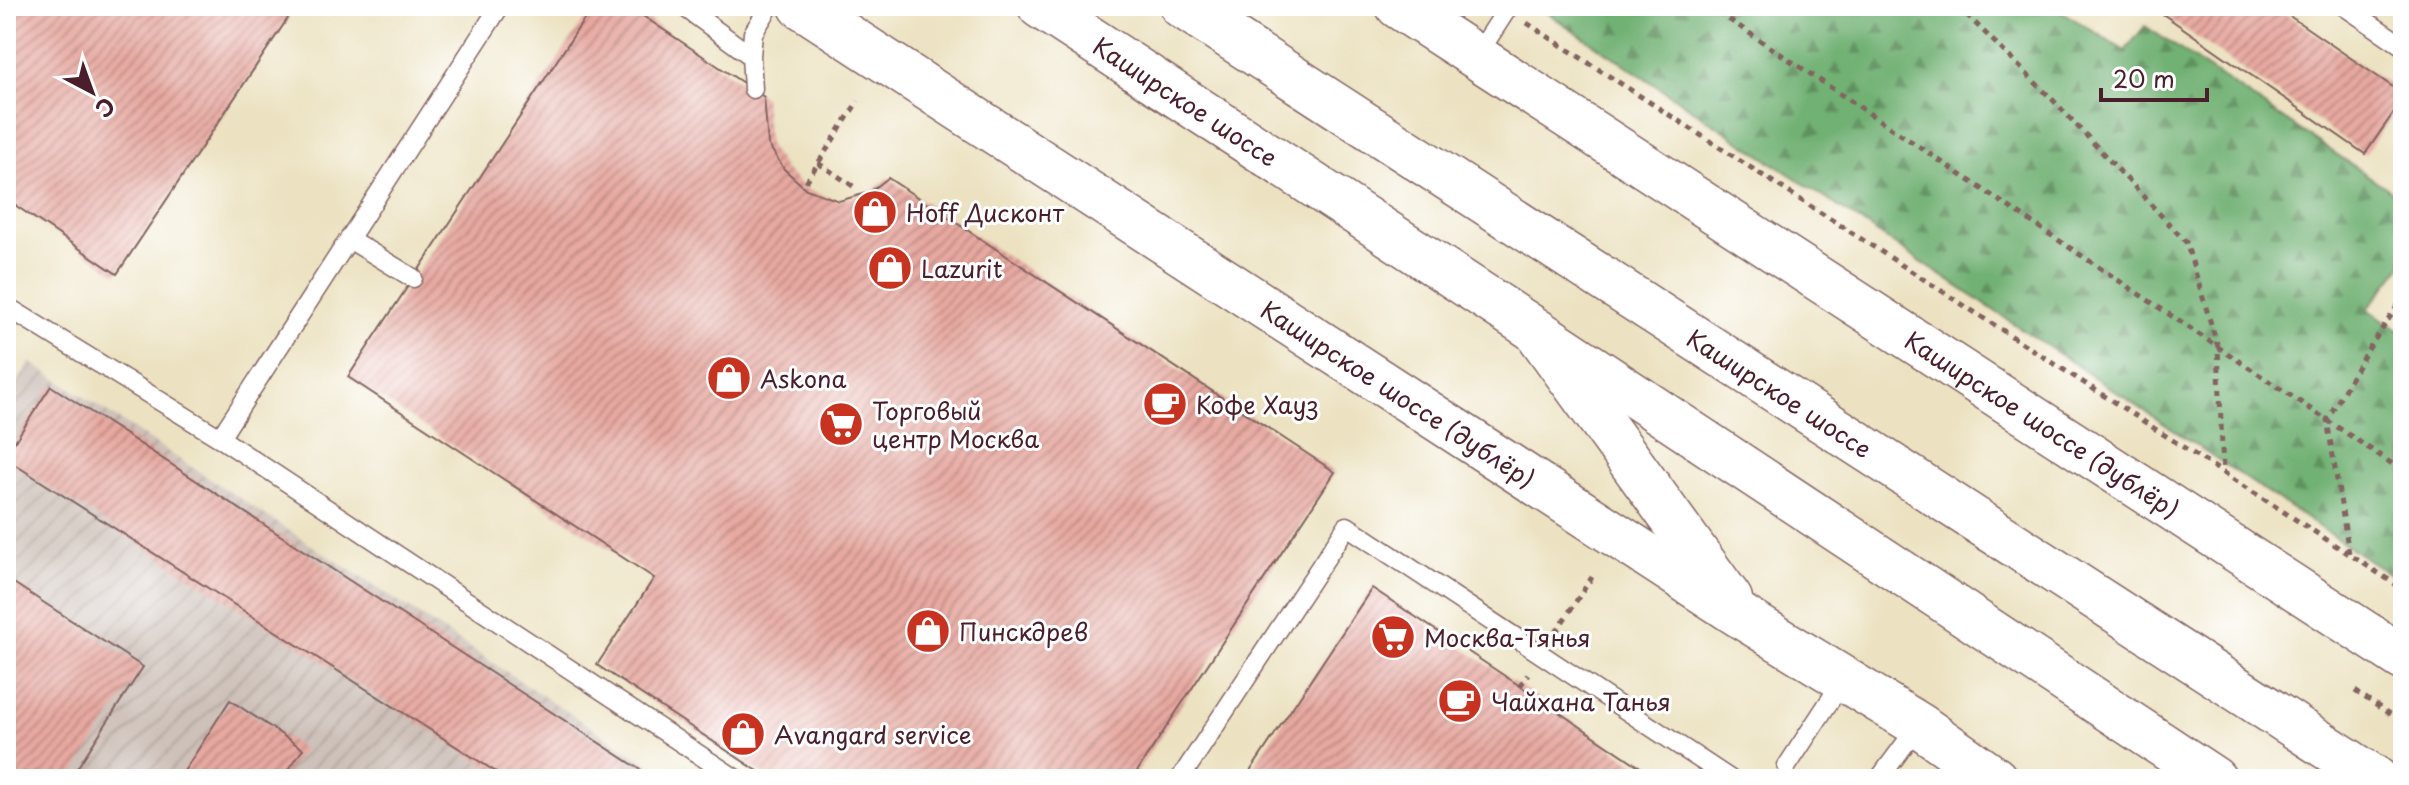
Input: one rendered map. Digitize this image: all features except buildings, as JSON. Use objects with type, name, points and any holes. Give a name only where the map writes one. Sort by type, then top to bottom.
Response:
[{"type":"main road","name":"Каширское шоссе (дублёр)","points":[[801,6],[1744,618],[1919,725],[1995,779]]},
{"type":"main road","name":"Каширское шоссе","points":[[1040,6],[2214,779]]},
{"type":"main road","name":"Каширское шоссе","points":[[1182,6],[2376,779]]},
{"type":"main road","name":"Каширское шоссе (дублёр)","points":[[1398,6],[2403,658]]},
{"type":"main road","points":[[1534,329],[1744,618]]},
{"type":"lane","points":[[220,438],[500,6]]},
{"type":"lane","points":[[683,6],[751,56]]},
{"type":"lane","points":[[753,89],[753,33],[770,6]]},
{"type":"lane","points":[[2344,6],[2403,46]]},
{"type":"lane","points":[[1476,57],[1508,8]]},
{"type":"lane","points":[[349,239],[413,278]]},
{"type":"lane","points":[[6,323],[14,311],[220,438],[736,779]]},
{"type":"lane","points":[[1180,779],[1347,526],[1730,779]]},
{"type":"lane","points":[[1787,766],[1844,679]]},
{"type":"lane","points":[[1879,779],[1919,725]]},
{"type":"path","points":[[1709,6],[2403,471]]},
{"type":"path","points":[[1958,6],[2053,100],[2186,242],[2218,347],[2223,472]]},
{"type":"path","points":[[1508,8],[2403,589]]},
{"type":"path","points":[[806,182],[858,101]]},
{"type":"path","points":[[818,163],[856,188]]},
{"type":"path","points":[[2349,553],[2327,420],[2365,354],[2403,298]]},
{"type":"path","points":[[1549,643],[1592,577]]},
{"type":"path","points":[[2355,691],[2403,723]]},
{"type":"shaded area","points":[[30,362],[671,779],[6,779],[6,400]]},
{"type":"green space","points":[[1537,6],[2053,6],[2125,51],[2145,26],[2403,199],[2403,264],[2368,309],[2403,333],[2403,583]]},
{"type":"place","name":"Hoff Дисконт","points":[[875,212]]},
{"type":"place","name":"Lazurit","points":[[890,268]]},
{"type":"place","name":"Askona","points":[[729,378]]},
{"type":"place","name":"Кофе Хауз","points":[[1165,404]]},
{"type":"place","name":"Торговый центр Москва","points":[[841,424]]},
{"type":"place","name":"Пинскдрев","points":[[928,631]]},
{"type":"place","name":"Москва-Тянья","points":[[1393,637]]},
{"type":"place","name":"Чайхана Танья","points":[[1460,701]]},
{"type":"place","name":"Avangard service","points":[[743,734]]}]
